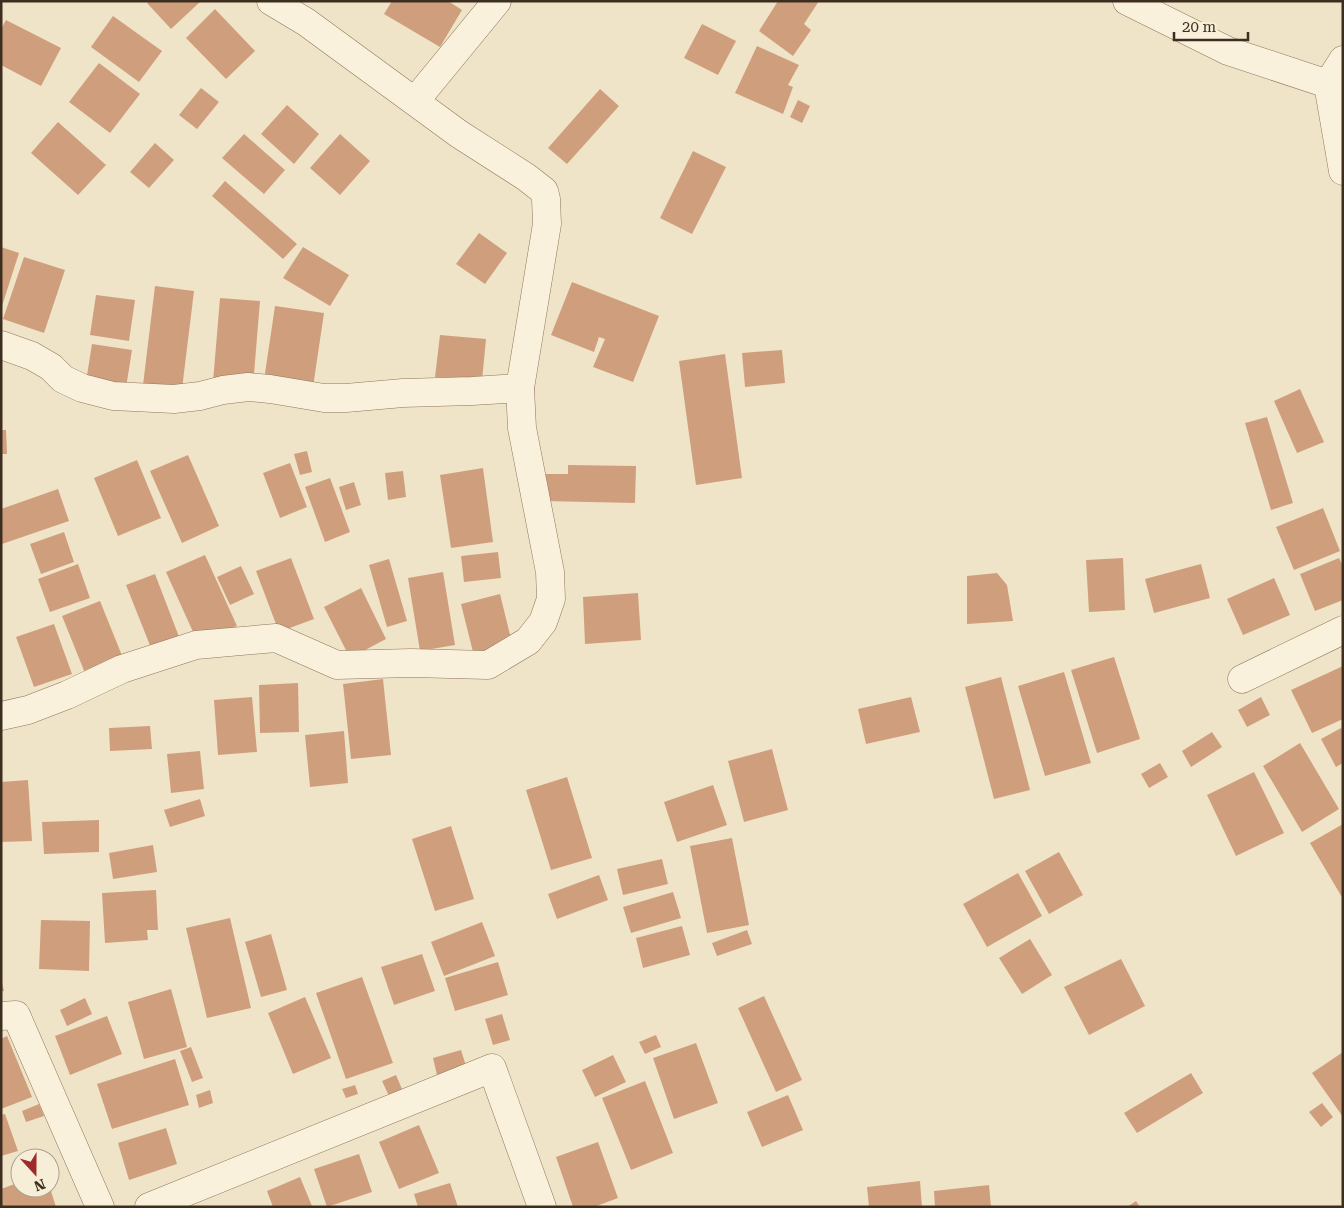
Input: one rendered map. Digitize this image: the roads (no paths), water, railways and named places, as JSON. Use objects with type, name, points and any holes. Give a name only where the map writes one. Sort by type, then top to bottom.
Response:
[{"type":"street","points":[[1,716],[28,710],[67,695],[122,669],[196,645],[276,638],[337,665],[412,663],[488,665],[528,640],[543,622],[551,599],[550,572],[522,428],[520,388],[547,224],[544,191],[526,177],[459,134],[306,22],[271,1]]},
{"type":"street","points":[[415,101],[497,1]]},
{"type":"street","points":[[1127,1],[1228,50],[1328,84]]},
{"type":"street","points":[[1343,60],[1328,84],[1343,171]]},
{"type":"street","points":[[1,345],[32,356],[51,367],[64,379],[82,388],[113,396],[174,399],[248,387],[270,388],[324,398],[346,398],[403,393],[520,388]]},
{"type":"street","points":[[1242,679],[1343,630]]},
{"type":"street","points":[[1,1016],[16,1015],[100,1207]]},
{"type":"street","points":[[149,1207],[492,1068],[542,1207]]}]
